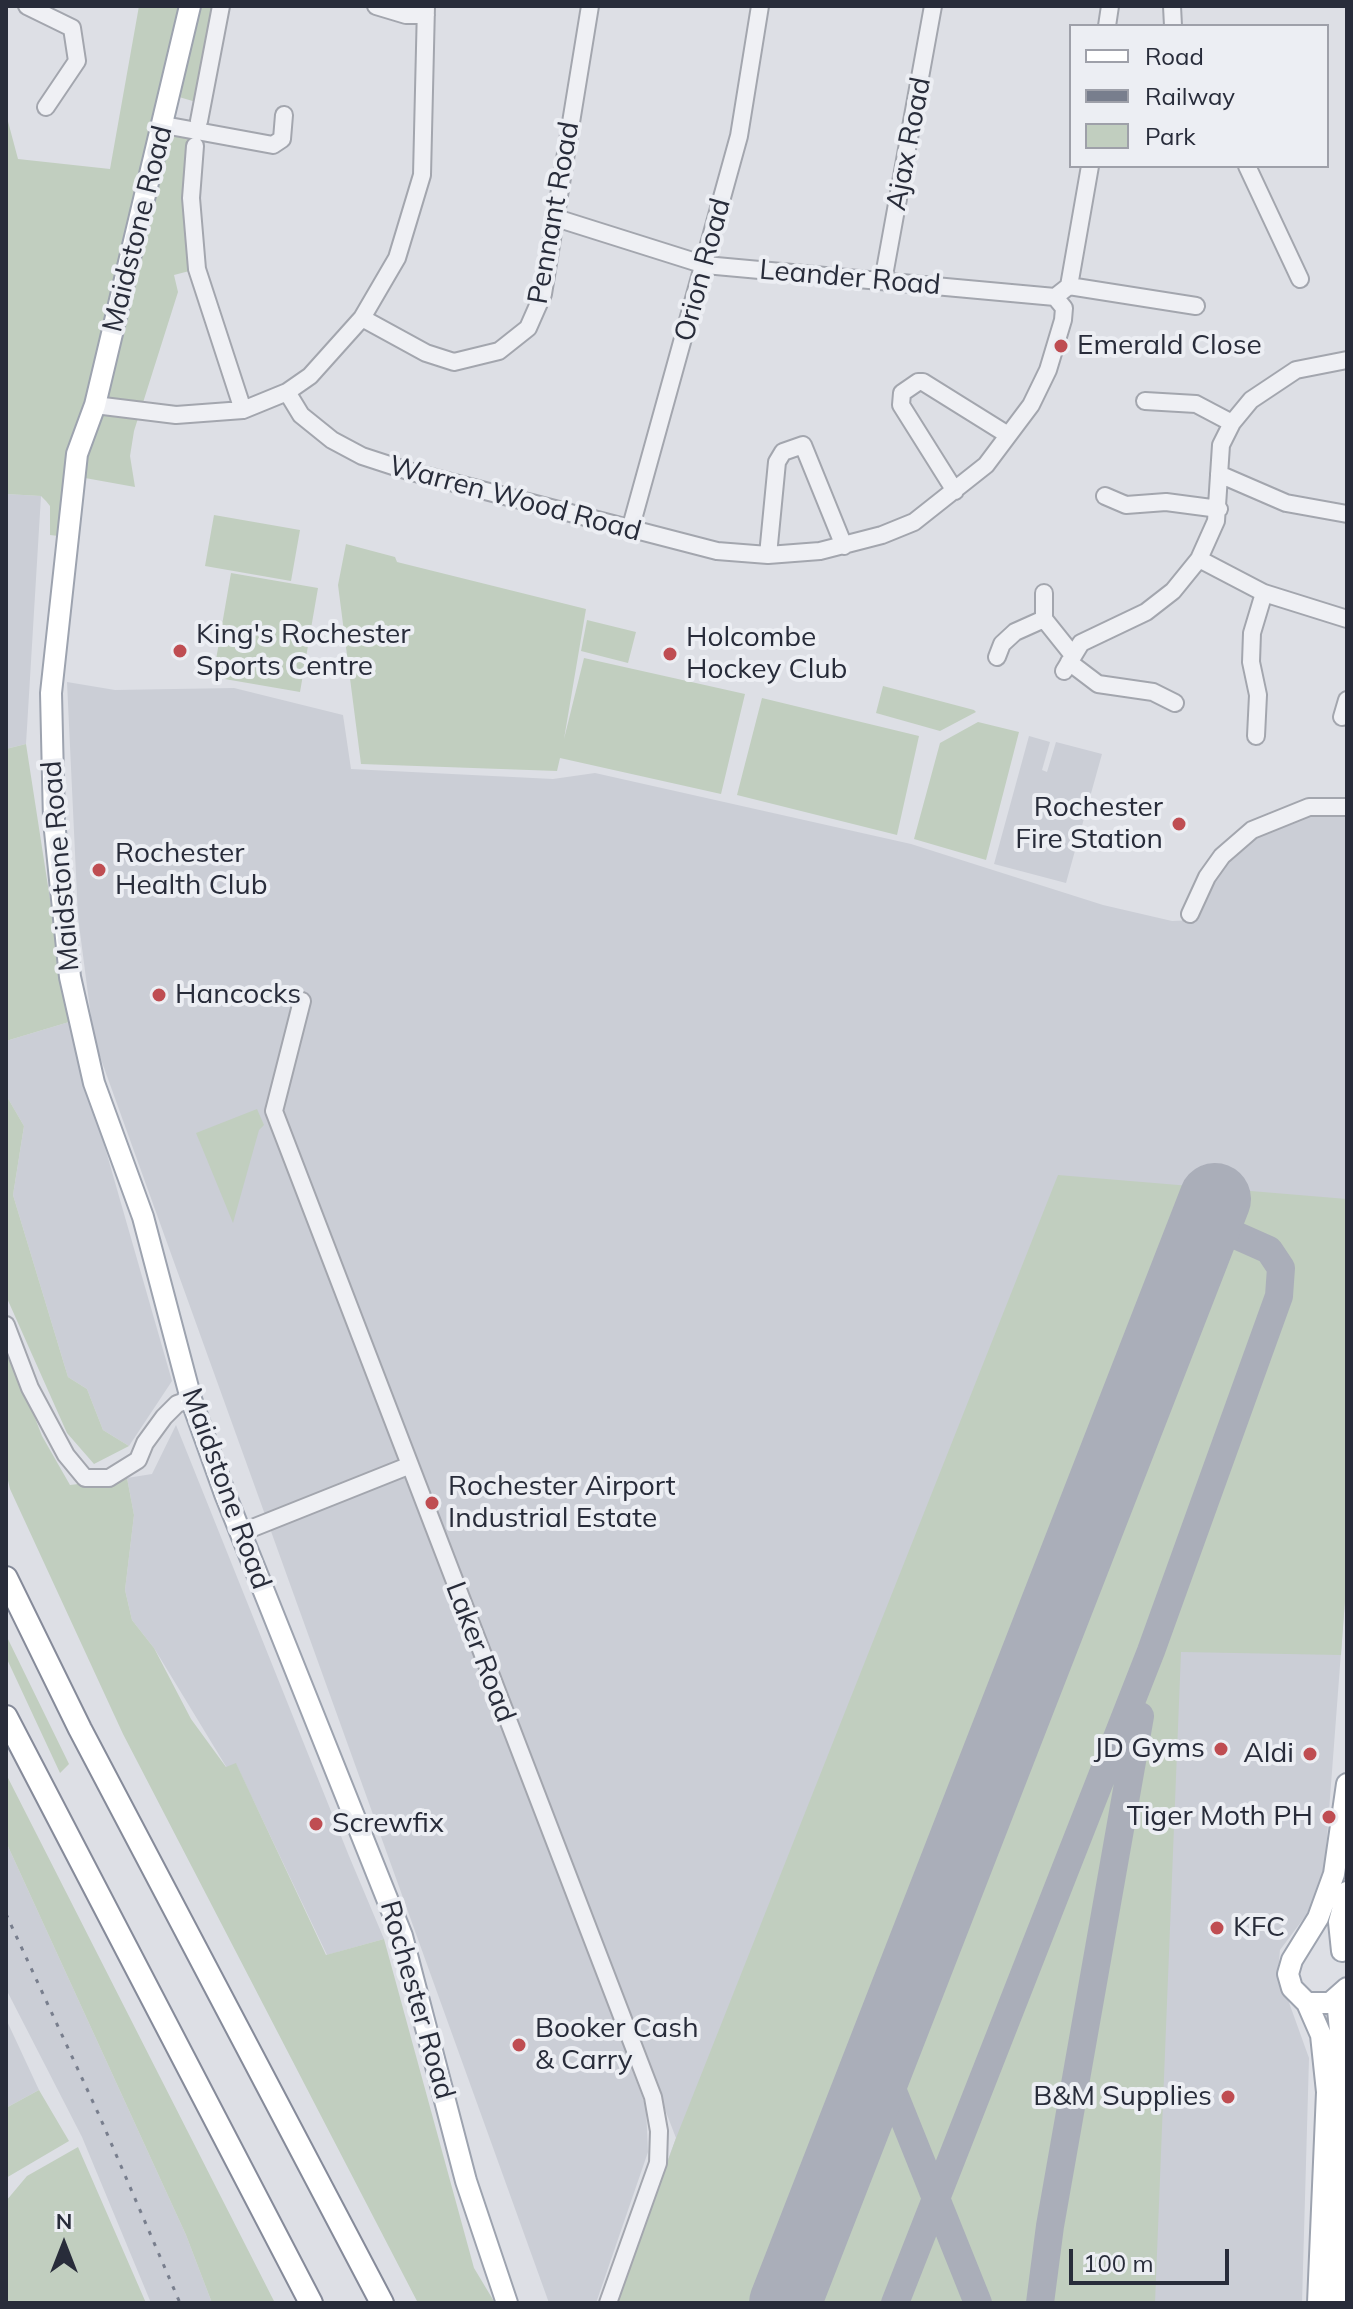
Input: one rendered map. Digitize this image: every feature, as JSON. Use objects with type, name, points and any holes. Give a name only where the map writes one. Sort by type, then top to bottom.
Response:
[{"type":"highway","points":[[6,1578],[80,1729],[382,2303]]},
{"type":"highway","points":[[6,1717],[311,2303]]},
{"type":"main road","name":"Maidstone Road","points":[[190,6],[95,405],[77,454],[51,693],[52,794],[70,977],[88,1061],[143,1217],[191,1399],[240,1533],[309,1703]]},
{"type":"main road","name":"Rochester Road","points":[[309,1703],[402,1936],[466,2181],[507,2303]]},
{"type":"main road","points":[[1318,2303],[1327,2092],[1321,2035],[1307,2003],[1295,1993],[1289,1980],[1290,1963],[1318,1918],[1334,1874],[1347,1784]]},
{"type":"main road","points":[[1346,1957],[1339,1922],[1347,1892]]},
{"type":"main road","points":[[1298,1951],[1322,1943],[1346,1957]]},
{"type":"main road","points":[[1307,2003],[1325,2004],[1344,1991]]},
{"type":"main road","points":[[1337,2303],[1346,2094],[1344,1991]]},
{"type":"street","points":[[27,6],[72,28],[77,61],[46,107]]},
{"type":"street","name":"Maidstone Road","points":[[199,121],[221,6]]},
{"type":"street","points":[[95,405],[133,413],[188,416],[243,410],[287,392],[330,356],[362,318],[397,258],[422,175],[426,10],[392,12],[376,6]]},
{"type":"street","name":"Pennant Road","points":[[362,318],[426,353],[454,362],[499,351],[528,328],[538,313],[590,6]]},
{"type":"street","name":"Orion Road","points":[[630,530],[739,136],[760,6]]},
{"type":"street","name":"Ajax Road","points":[[883,281],[933,6]]},
{"type":"street","points":[[164,125],[273,145],[282,139],[284,115]]},
{"type":"street","name":"Maidstone Road","points":[[195,146],[191,198],[197,269],[243,410]]},
{"type":"street","points":[[1055,297],[1069,286],[1090,168]]},
{"type":"street","points":[[1248,168],[1300,279]]},
{"type":"street","name":"Leander Road","points":[[556,218],[705,265],[1055,297]]},
{"type":"street","points":[[1069,286],[1196,306]]},
{"type":"street","name":"Warren Wood Road","points":[[287,392],[306,419],[332,440],[362,456],[717,551],[768,555],[844,546],[914,522],[986,465],[1031,405],[1053,356],[1064,308],[1055,297]]},
{"type":"street","points":[[1068,662],[1091,636],[1146,612],[1173,591],[1199,559],[1214,530],[1219,509],[1221,445],[1232,423],[1265,387],[1296,370],[1347,360]]},
{"type":"street","points":[[955,491],[901,405],[902,393],[923,382],[1008,435]]},
{"type":"street","points":[[1145,401],[1196,404],[1232,423]]},
{"type":"street","points":[[768,555],[777,462],[783,452],[803,445],[844,546]]},
{"type":"street","points":[[1219,474],[1286,503],[1347,514]]},
{"type":"street","points":[[1105,496],[1126,505],[1166,502],[1219,509]]},
{"type":"street","points":[[1199,559],[1264,593],[1347,619]]},
{"type":"street","points":[[1044,593],[1044,619],[1068,662],[1085,678],[1098,684],[1153,692],[1175,703]]},
{"type":"street","points":[[1256,736],[1258,695],[1251,662],[1252,633],[1264,593]]},
{"type":"street","points":[[997,657],[1002,644],[1015,632],[1044,619]]},
{"type":"street","points":[[1342,717],[1347,700]]},
{"type":"street","points":[[1190,914],[1200,888],[1222,856],[1252,830],[1309,807],[1347,807]]},
{"type":"street","name":"Laker Road","points":[[302,1001],[274,1111],[653,2097],[659,2131],[658,2163],[608,2303]]},
{"type":"street","points":[[6,1325],[30,1388],[66,1455],[85,1478],[109,1478],[138,1460],[145,1443],[164,1417],[177,1404],[191,1399]]},
{"type":"street","points":[[240,1533],[408,1466]]},
{"type":"shaded area","points":[[6,494],[41,496],[26,744],[6,749]]},
{"type":"shaded area","points":[[67,682],[115,690],[234,688],[343,715],[351,769],[553,779],[595,773],[911,844],[1103,905],[1172,921],[1196,920],[1212,884],[1230,858],[1255,836],[1292,818],[1316,813],[1347,813],[1347,1573],[1325,1864],[1310,1910],[1280,1950],[1278,1972],[1309,2058],[1302,2303],[615,2303],[676,2138],[340,1266],[646,2107],[648,2152],[596,2303],[549,2303],[94,1040],[78,917]]},
{"type":"shaded area","points":[[1029,736],[1050,742],[1042,770],[1047,772],[1056,742],[1102,754],[1066,883],[994,864]]},
{"type":"shaded area","points":[[69,1022],[172,1381],[129,1446],[103,1430],[87,1389],[68,1377],[13,1195],[24,1126],[6,1095],[6,1041]]},
{"type":"shaded area","points":[[176,1425],[384,1939],[327,1955],[236,1764],[227,1768],[154,1648],[132,1620],[125,1590],[134,1515],[127,1478],[152,1474]]},
{"type":"shaded area","points":[[6,1842],[186,2235],[212,2303],[151,2303],[82,2137],[6,1989]]},
{"type":"shaded area","points":[[6,2019],[39,2090],[6,2108]]},
{"type":"green space","points":[[139,6],[221,6],[203,104],[172,95],[165,124],[194,133],[197,269],[174,275],[178,292],[134,431],[130,456],[135,487],[74,476],[67,537],[50,535],[50,506],[41,496],[6,494],[6,114],[18,159],[110,169]]},
{"type":"green space","points":[[214,515],[300,530],[291,581],[205,566]]},
{"type":"green space","points":[[346,544],[395,557],[397,562],[586,609],[564,739],[584,658],[745,694],[721,794],[560,758],[557,771],[361,764],[338,585]]},
{"type":"green space","points":[[231,573],[318,588],[300,692],[213,677]]},
{"type":"green space","points":[[587,620],[636,632],[628,663],[581,651]]},
{"type":"green space","points":[[883,686],[976,712],[940,731],[876,713]]},
{"type":"green space","points":[[762,698],[919,736],[897,835],[737,795]]},
{"type":"green space","points":[[978,722],[1019,732],[986,860],[914,839],[940,743]]},
{"type":"green space","points":[[26,744],[69,1022],[6,1041],[6,749]]},
{"type":"green space","points":[[6,1095],[24,1126],[13,1195],[68,1377],[87,1389],[103,1430],[129,1446],[94,1464],[67,1433],[6,1296]]},
{"type":"green space","points":[[257,1109],[264,1125],[259,1130],[233,1223],[196,1133]]},
{"type":"green space","points":[[1058,1175],[1347,1199],[1347,1573],[1341,1655],[1181,1652],[1155,2303],[617,2303],[676,2138]]},
{"type":"green space","points":[[6,1343],[42,1436],[70,1485],[127,1478],[134,1515],[125,1590],[132,1620],[154,1648],[191,1719],[226,1767],[236,1763],[326,1955],[384,1939],[474,2268],[495,2303],[418,2303],[123,1734],[10,1489],[6,1472]]},
{"type":"green space","points":[[6,1635],[69,1764],[60,1773],[6,1657]]},
{"type":"green space","points":[[6,1774],[275,2303],[212,2303],[186,2235],[6,1842]]},
{"type":"green space","points":[[39,2090],[69,2141],[6,2178],[6,2108]]},
{"type":"green space","points":[[78,2147],[146,2303],[6,2303],[6,2201],[27,2176]]},
{"type":"taxiway","points":[[895,2303],[1151,1651],[1279,1296],[1281,1268],[1269,1250],[1206,1222]]},
{"type":"taxiway","points":[[1040,2303],[1050,2226],[1140,1716]]},
{"type":"taxiway","points":[[880,2059],[978,2303]]},
{"type":"runway","points":[[785,2303],[1215,1199]]},
{"type":"railway","points":[[6,1914],[99,2115],[180,2303]]},
{"type":"place","name":"Emerald Close","points":[[1061,346]]},
{"type":"place","name":"King's Rochester Sports Centre","points":[[180,651]]},
{"type":"place","name":"Holcombe Hockey Club","points":[[670,654]]},
{"type":"place","name":"Rochester Fire Station","points":[[1179,824]]},
{"type":"place","name":"Rochester Health Club","points":[[99,870]]},
{"type":"place","name":"Hancocks","points":[[159,995]]},
{"type":"place","name":"Rochester Airport Industrial Estate","points":[[432,1503]]},
{"type":"place","name":"JD Gyms","points":[[1221,1749]]},
{"type":"place","name":"Aldi","points":[[1310,1754]]},
{"type":"place","name":"Tiger Moth PH","points":[[1329,1817]]},
{"type":"place","name":"Screwfix","points":[[316,1824]]},
{"type":"place","name":"KFC","points":[[1217,1928]]},
{"type":"place","name":"Booker Cash & Carry","points":[[519,2045]]},
{"type":"place","name":"B&M Supplies","points":[[1228,2097]]}]
